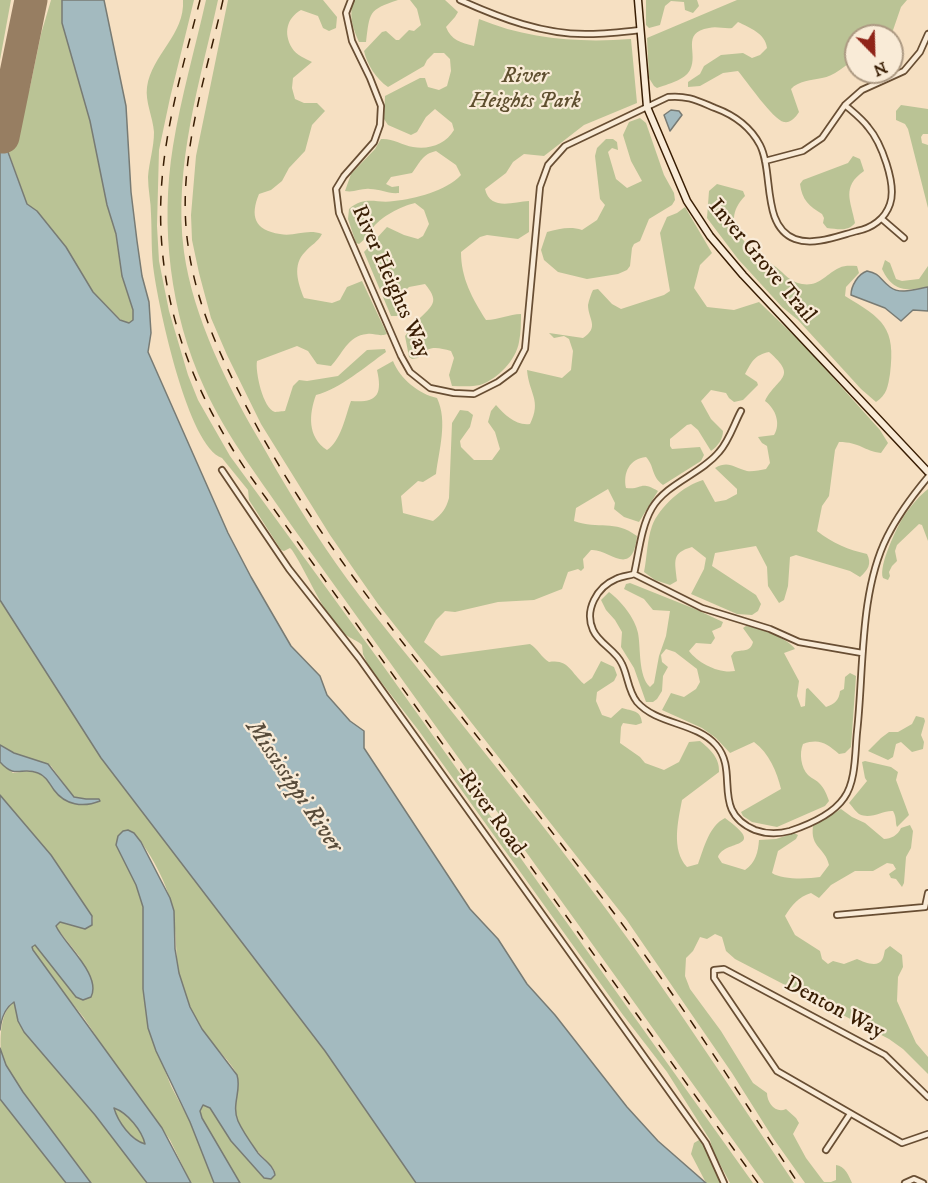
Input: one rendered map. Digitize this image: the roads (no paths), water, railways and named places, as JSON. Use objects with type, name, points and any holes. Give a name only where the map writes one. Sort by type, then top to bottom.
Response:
[{"type":"street","name":"River Heights Way","points":[[351,0],[346,13],[352,41],[381,106],[380,125],[374,142],[344,176],[336,189],[339,213],[401,356],[410,372],[430,388],[474,394],[498,382],[514,370],[525,349],[540,187],[548,165],[565,146],[588,133],[668,97],[684,95],[738,119],[749,130],[760,146],[765,161],[776,221],[783,231],[794,239],[809,242],[848,234],[868,229],[882,219]]},
{"type":"street","points":[[460,0],[499,18],[554,31],[589,34],[640,30]]},
{"type":"street","name":"Inver Grove Trail","points":[[638,0],[647,106],[687,201],[711,236],[743,275],[928,472]]},
{"type":"street","points":[[765,161],[803,151],[822,138],[845,105],[862,90],[904,71],[920,52],[928,34]]},
{"type":"street","points":[[845,105],[868,126],[880,144],[891,187],[891,203],[882,219],[904,238]]},
{"type":"street","points":[[634,574],[645,523],[653,506],[668,491],[708,463],[720,451],[741,411]]},
{"type":"street","name":"River Road","points":[[222,470],[289,569],[359,657],[700,1133],[724,1183]]},
{"type":"street","points":[[862,653],[799,642],[770,629],[702,608],[634,574],[615,579],[594,598],[589,617],[593,632],[613,651],[622,664],[628,685],[637,701],[652,713],[701,734],[716,745],[725,761],[729,807],[742,824],[758,831],[774,834],[790,831],[834,809],[845,798],[851,782],[859,716],[862,653],[873,577],[887,537],[909,500],[928,477]]},
{"type":"street","points":[[928,893],[926,907],[928,914]]},
{"type":"street","points":[[837,915],[926,907]]},
{"type":"street","name":"Denton Way","points":[[850,1114],[777,1071],[714,978],[714,970],[724,969],[885,1055],[928,1096]]},
{"type":"street","points":[[826,1150],[850,1114],[902,1143],[928,1134]]},
{"type":"street","points":[[905,1183],[914,1179],[923,1183]]},
{"type":"water","name":"Mississippi River","points":[[62,0],[104,0],[126,106],[131,192],[142,276],[149,302],[151,333],[148,352],[228,533],[251,577],[291,646],[320,676],[327,695],[350,721],[364,731],[364,748],[470,909],[498,939],[527,984],[555,1015],[627,1107],[658,1141],[706,1183],[416,1183],[325,1051],[101,758],[0,600],[0,142],[8,152],[27,204],[37,211],[66,247],[93,292],[120,320],[129,323],[133,320],[133,310],[122,276],[116,234],[107,205],[90,121],[62,23]]},
{"type":"water","points":[[671,110],[679,111],[682,115],[670,131],[664,115]]},
{"type":"water","points":[[867,271],[880,277],[898,291],[928,287],[928,311],[913,310],[901,321],[885,308],[851,295],[856,281]]},
{"type":"water","points":[[0,745],[14,753],[48,764],[74,797],[99,799],[100,801],[81,805],[69,802],[58,795],[41,774],[32,771],[10,770],[0,762]]},
{"type":"water","points":[[0,795],[51,855],[92,916],[92,925],[85,929],[60,922],[56,926],[87,970],[93,988],[91,997],[83,1000],[76,997],[35,945],[32,947],[33,950],[162,1128],[191,1183],[147,1183],[95,1115],[24,1032],[18,1021],[14,1002],[4,1014],[0,1030]],"holes":[[[114,1108],[134,1123],[145,1144],[135,1139],[126,1130]]]},
{"type":"water","points":[[128,830],[134,833],[141,842],[170,898],[174,911],[175,949],[179,973],[190,1007],[202,1029],[237,1075],[236,1115],[258,1153],[273,1169],[275,1175],[271,1179],[264,1178],[231,1141],[210,1108],[203,1105],[200,1111],[202,1118],[240,1183],[214,1183],[190,1122],[156,1051],[148,1028],[143,989],[143,907],[136,885],[116,845],[118,836]]},
{"type":"water","points":[[0,1048],[6,1065],[23,1092],[91,1183],[66,1183],[0,1099]]},
{"type":"railway","points":[[200,0],[169,126],[163,169],[161,211],[162,251],[168,290],[177,328],[206,402],[248,473],[758,1183]]},
{"type":"railway","points":[[223,0],[194,122],[186,183],[185,214],[191,265],[201,303],[231,376],[284,473],[333,548],[648,959],[798,1183]]},
{"type":"park label","name":"River Heights Park","points":[[525,90]]}]
